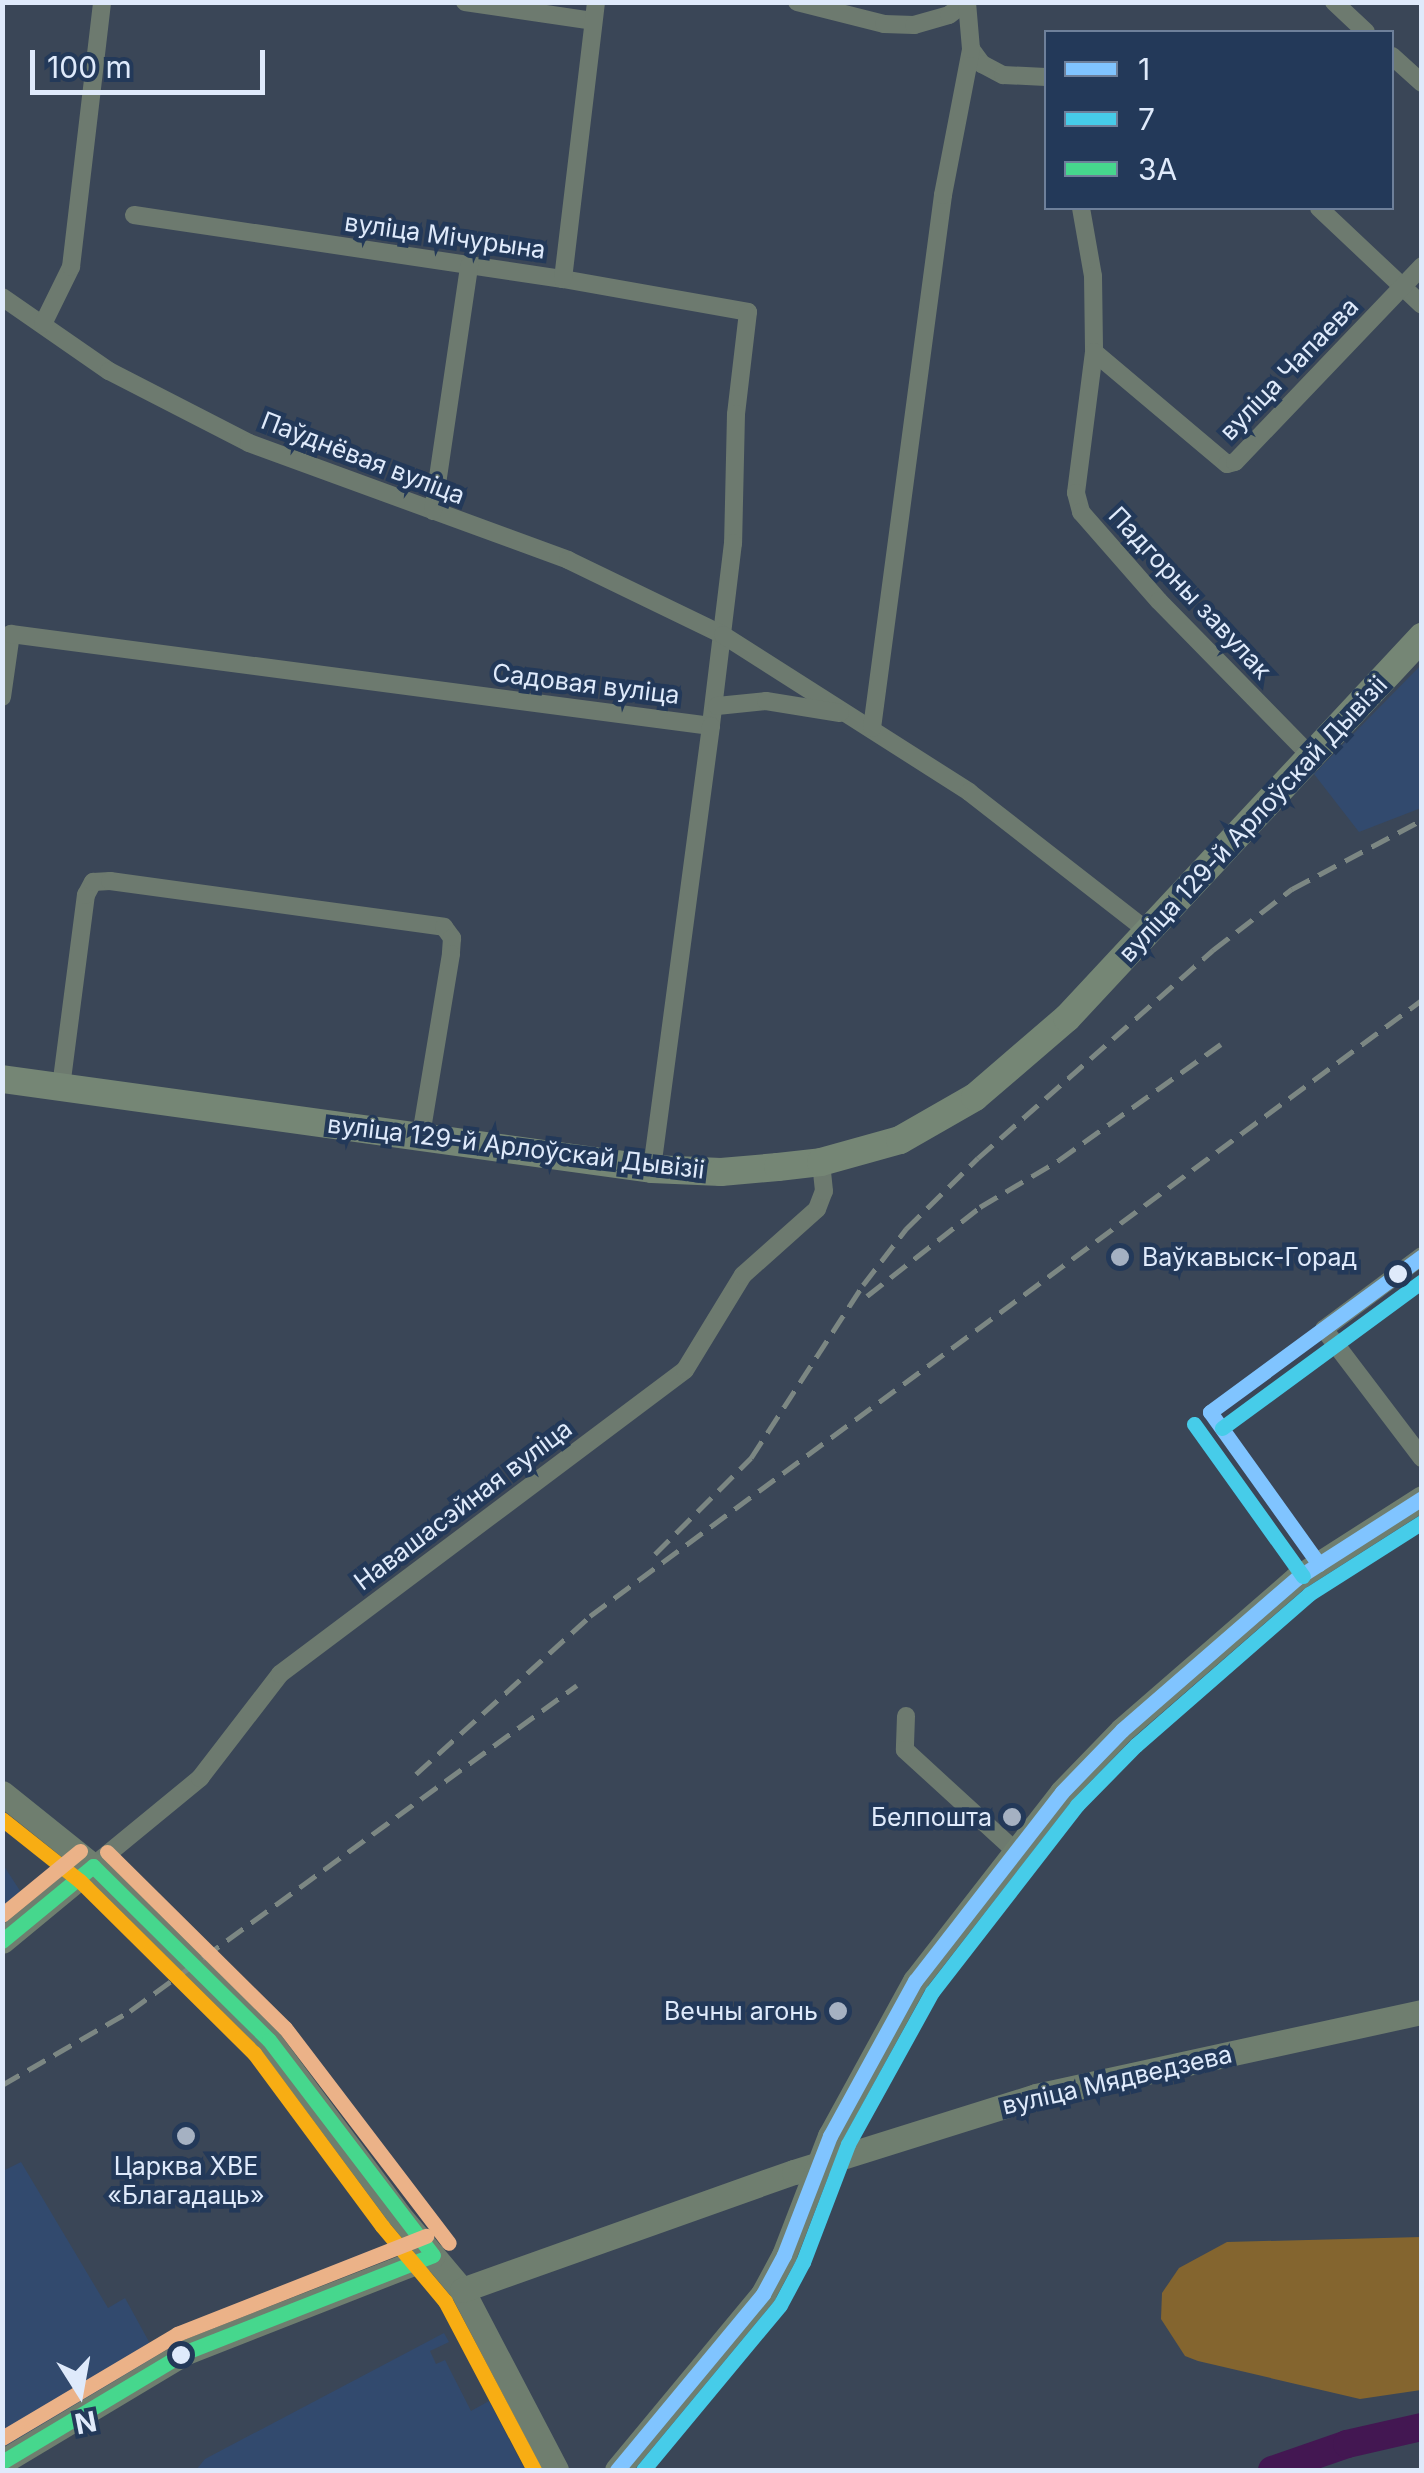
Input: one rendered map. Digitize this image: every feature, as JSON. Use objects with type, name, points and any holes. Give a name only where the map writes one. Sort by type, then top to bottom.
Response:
[{"type":"main road","name":"вуліца 129-й Арлоўскай Дывізіі","points":[[2,1079],[652,1169],[721,1172],[820,1162],[900,1140],[975,1097],[1066,1018],[1422,636]]},
{"type":"main road","points":[[618,2470],[763,2294],[784,2256],[817,2164],[862,2073],[915,1980],[1014,1850],[1112,1740],[1200,1661],[1297,1578],[1422,1498]]},
{"type":"main road","points":[[2,1793],[93,1866],[269,2040],[462,2290],[556,2470]]},
{"type":"main road","points":[[2,1941],[93,1866]]},
{"type":"main road","name":"вуліца Мядведзева","points":[[462,2290],[817,2164],[1036,2096],[1422,2012]]},
{"type":"main road","points":[[2,2462],[186,2352],[433,2255]]},
{"type":"street","points":[[43,324],[71,267],[102,2]]},
{"type":"street","points":[[466,2],[594,12],[563,279]]},
{"type":"street","points":[[796,2],[884,24],[914,25],[950,15],[966,2]]},
{"type":"street","points":[[872,728],[942,195],[971,48],[966,2]]},
{"type":"street","points":[[1334,2],[1364,30]]},
{"type":"street","points":[[971,48],[982,64],[1003,75],[1044,77]]},
{"type":"street","points":[[1394,58],[1422,83]]},
{"type":"street","name":"Падгорны завулак","points":[[1081,210],[1093,276],[1094,352],[1076,493],[1081,512],[1159,601],[1312,756]]},
{"type":"street","points":[[1320,210],[1422,306]]},
{"type":"street","name":"вуліца Мічурына","points":[[134,214],[563,279],[748,312],[736,414],[733,543],[723,636]]},
{"type":"street","points":[[433,511],[469,266]]},
{"type":"street","name":"вуліца Чапаева","points":[[1094,352],[1227,464],[1235,462],[1422,266]]},
{"type":"street","name":"Паўднёвая вуліца","points":[[2,297],[109,371],[248,443],[568,560],[723,636],[969,792],[1149,932]]},
{"type":"street","name":"Садовая вуліца","points":[[2,697],[7,633],[711,726],[652,1169]]},
{"type":"street","points":[[711,726],[717,706],[723,636]]},
{"type":"street","points":[[717,706],[766,702],[850,715]]},
{"type":"street","points":[[61,1087],[86,896],[93,882],[170,888],[444,928],[452,938],[451,954],[421,1135]]},
{"type":"street","name":"Навашасэйная вуліца","points":[[93,1866],[200,1778],[280,1674],[685,1370],[743,1275],[817,1209],[824,1191],[820,1162]]},
{"type":"street","points":[[1422,1256],[1324,1329],[1422,1458]]},
{"type":"street","points":[[906,1716],[905,1750],[1014,1850]]},
{"type":"shaded area","points":[[1421,665],[1421,808],[1359,832],[1314,774]]},
{"type":"shaded area","points":[[2,1863],[26,1900],[3,1920],[2,1920]]},
{"type":"shaded area","points":[[21,2162],[108,2308],[125,2298],[159,2360],[3,2453],[3,2171]]},
{"type":"shaded area","points":[[1421,2237],[1421,2390],[1360,2399],[1198,2361],[1185,2356],[1161,2319],[1162,2293],[1179,2268],[1227,2242]]},
{"type":"shaded area","points":[[444,2333],[449,2342],[430,2351],[436,2364],[445,2360],[471,2411],[489,2401],[525,2470],[196,2470],[205,2459]]},
{"type":"waterway","points":[[1272,2470],[1347,2444],[1422,2427]]},
{"type":"railway","points":[[655,1554],[751,1458],[863,1285],[906,1229],[978,1158],[1213,950],[1292,889],[1422,820]]},
{"type":"railway","points":[[416,1774],[590,1616],[1422,1000]]},
{"type":"railway","points":[[867,1296],[980,1207],[1059,1160],[1221,1044]]},
{"type":"railway","points":[[2,2085],[130,2011],[577,1685]]},
{"type":"transit line","name":"1","points":[[1210,1412],[1422,1256]]},
{"type":"transit line","name":"7","points":[[1222,1428],[1422,1281]]},
{"type":"transit line","name":"1","points":[[1210,1412],[1319,1564]]},
{"type":"transit line","name":"7","points":[[1194,1424],[1303,1576]]},
{"type":"transit line","name":"1","points":[[617,2470],[763,2294],[784,2255],[830,2136],[915,1981],[1062,1792],[1122,1730],[1297,1578],[1422,1498]]},
{"type":"transit line","name":"7","points":[[643,2470],[780,2305],[803,2262],[848,2144],[932,1992],[1077,1805],[1136,1745],[1309,1594],[1422,1522]]},
{"type":"transit line","points":[[2,1819],[80,1881],[254,2053],[382,2226],[445,2301],[534,2470]]},
{"type":"transit line","points":[[2,1915],[80,1851]]},
{"type":"transit line","points":[[107,1852],[285,2028],[449,2243]]},
{"type":"transit line","name":"3А","points":[[93,1866],[269,2040],[433,2255]]},
{"type":"transit line","name":"3А","points":[[2,1941],[93,1866]]},
{"type":"transit line","points":[[2,2438],[177,2334],[426,2236]]},
{"type":"transit line","name":"3А","points":[[2,2462],[186,2352],[433,2255]]},
{"type":"place","name":"Ваўкавыск-Горад","points":[[1120,1257]]},
{"type":"place","name":"Белпошта","points":[[1012,1817]]},
{"type":"place","name":"Вечны агонь","points":[[838,2011]]},
{"type":"place","name":"Царква ХВЕ «Благадаць»","points":[[186,2136]]}]
